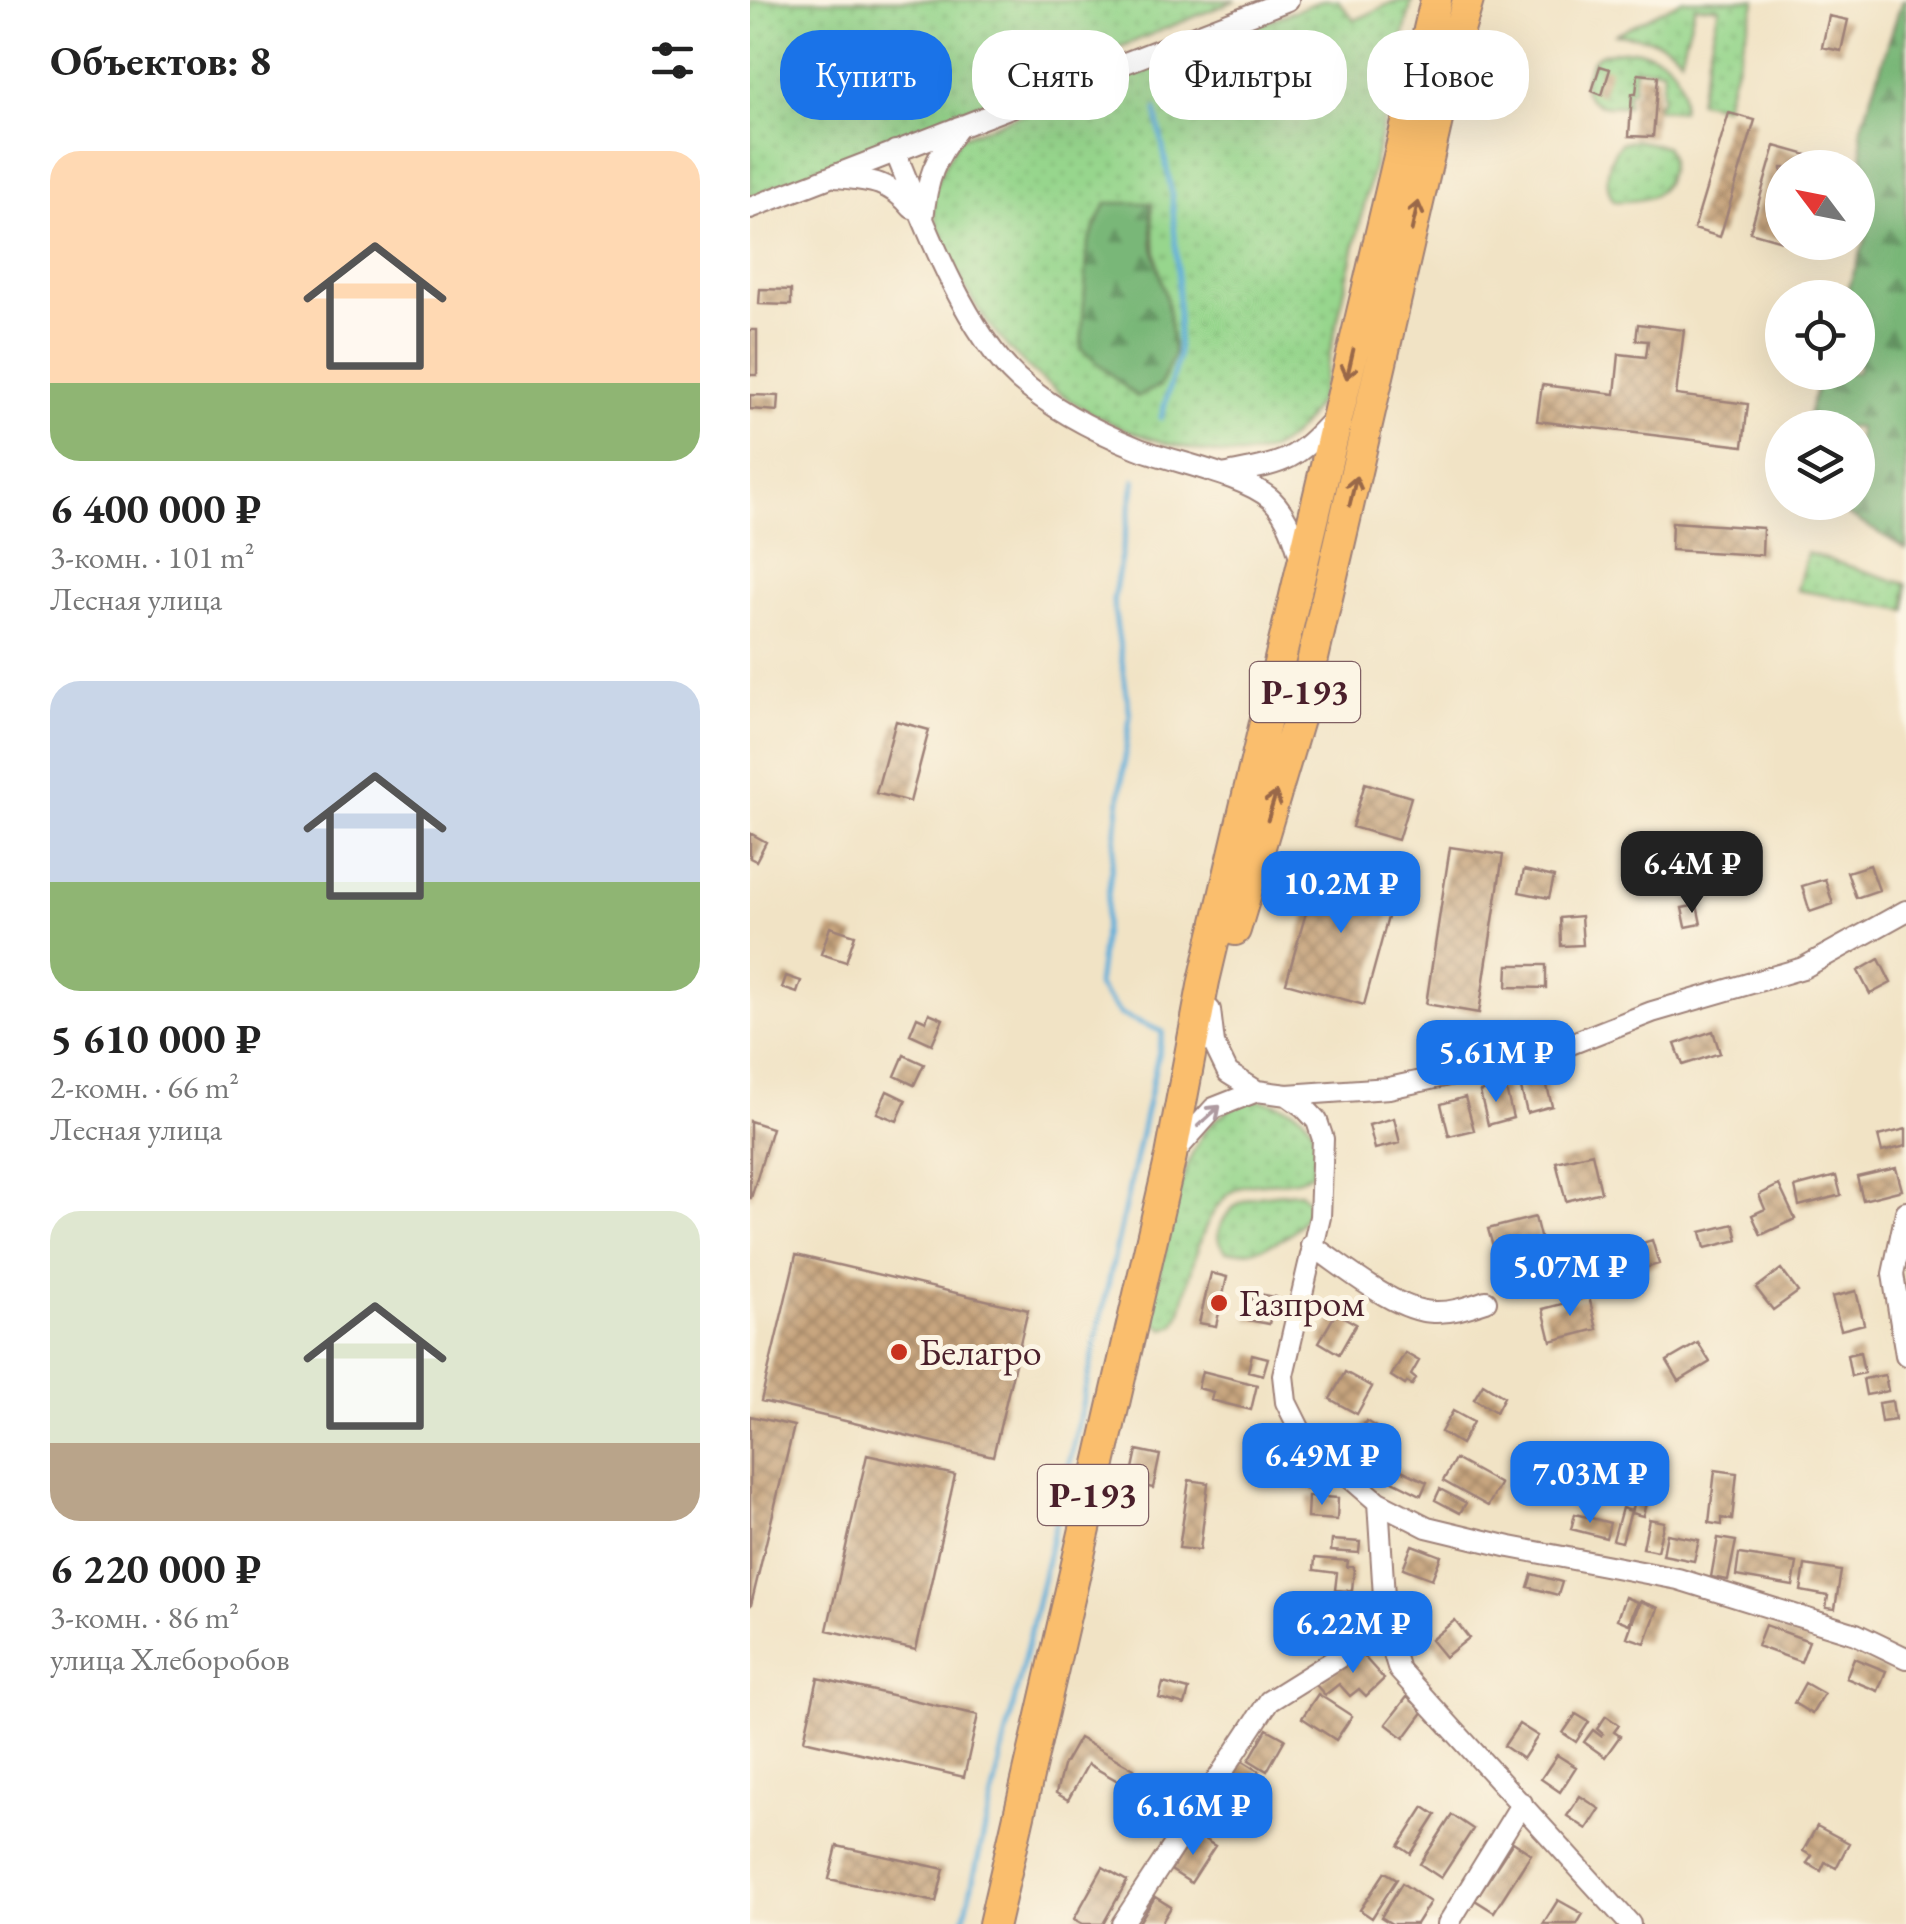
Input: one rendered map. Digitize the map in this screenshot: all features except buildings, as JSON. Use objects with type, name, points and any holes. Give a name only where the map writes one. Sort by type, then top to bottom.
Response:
[{"type":"highway","name":"Р-193","points":[[994,1924],[1172,1156],[1204,981],[1436,0]]},
{"type":"highway","name":"Р-193","points":[[1190,1066],[1302,706],[1468,0]]},
{"type":"street","points":[[750,208],[1288,0]]},
{"type":"street","points":[[923,220],[927,180],[939,153],[959,127]]},
{"type":"street","points":[[895,151],[945,270],[984,336],[1017,378],[1068,416],[1138,448],[1223,475],[1271,498],[1291,527],[1302,562]]},
{"type":"street","points":[[828,176],[881,182],[900,193],[923,220]]},
{"type":"street","points":[[1223,475],[1285,462],[1312,442],[1338,412]]},
{"type":"street","points":[[1210,1010],[1214,1044],[1221,1060],[1238,1082],[1257,1091],[1287,1095],[1390,1088],[1546,1054],[1652,1012],[1804,968],[1906,911]]},
{"type":"street","points":[[1172,1156],[1214,1108],[1257,1091]]},
{"type":"street","points":[[1287,1095],[1317,1122],[1323,1139],[1320,1217],[1283,1375],[1286,1402],[1304,1438],[1378,1502],[1427,1526],[1510,1547],[1678,1579],[1856,1634],[1906,1658]]},
{"type":"street","points":[[1906,1212],[1893,1274],[1906,1355]]},
{"type":"street","points":[[1311,1245],[1408,1308],[1454,1312],[1486,1301]]},
{"type":"street","points":[[1378,1502],[1386,1628],[1400,1670],[1630,1924]]},
{"type":"street","points":[[1122,1924],[1268,1701],[1386,1628]]},
{"type":"street","points":[[1448,1924],[1522,1803]]},
{"type":"green space","points":[[750,0],[1236,0],[1162,30],[1149,30],[1149,35],[1129,43],[1129,30],[972,30],[972,107],[952,115],[952,30],[780,30],[780,120],[940,120],[750,197]]},
{"type":"green space","points":[[1323,0],[1338,0],[1354,20],[1388,4],[1412,0],[1405,30],[1367,30],[1367,120],[1384,120],[1319,400],[1293,434],[1266,452],[1213,453],[1150,438],[1074,403],[1041,379],[1011,351],[962,283],[934,212],[932,199],[959,138],[1006,120],[1129,120],[1129,74],[1149,66],[1149,120],[1347,120],[1347,30],[1244,30]],"holes":[[[1151,203],[1174,355],[1081,349],[1087,286]]]},
{"type":"green space","points":[[1682,0],[1756,0],[1724,106],[1698,101],[1719,7],[1695,6],[1681,58],[1660,42],[1616,34]]},
{"type":"green space","points":[[1902,0],[1906,0],[1906,549],[1857,520],[1875,520],[1875,410],[1809,410],[1816,390],[1875,390],[1875,280],[1851,280],[1858,260],[1875,260],[1875,150],[1862,150],[1861,129]]},
{"type":"green space","points":[[1633,50],[1657,56],[1673,68],[1681,86],[1681,111],[1657,109],[1663,69],[1635,68],[1627,106],[1601,105],[1588,97],[1585,80],[1596,57]]},
{"type":"green space","points":[[1634,140],[1665,146],[1670,160],[1666,180],[1650,197],[1614,201],[1608,187],[1610,163],[1621,143]]},
{"type":"green space","points":[[1106,203],[1151,203],[1153,246],[1167,302],[1174,355],[1160,386],[1137,397],[1081,349],[1088,244]]},
{"type":"green space","points":[[1807,553],[1906,584],[1906,610],[1797,590]]},
{"type":"green space","points":[[1251,1099],[1282,1105],[1308,1121],[1315,1140],[1312,1173],[1296,1180],[1244,1186],[1217,1206],[1200,1241],[1180,1315],[1175,1325],[1164,1329],[1151,1318],[1151,1307],[1190,1158],[1214,1121]]},
{"type":"green space","points":[[1300,1192],[1310,1203],[1306,1215],[1289,1234],[1265,1247],[1226,1251],[1218,1238],[1219,1231],[1236,1206],[1255,1197]]},
{"type":"waterway","points":[[1158,120],[1172,196],[1178,278],[1178,357],[1161,418]]},
{"type":"waterway","points":[[963,1924],[1163,1032],[1120,1014],[1097,986],[1130,716],[1113,601],[1135,480]]},
{"type":"place","name":"Газпром","points":[[1219,1303]]},
{"type":"place","name":"Белагро","points":[[899,1352]]}]
